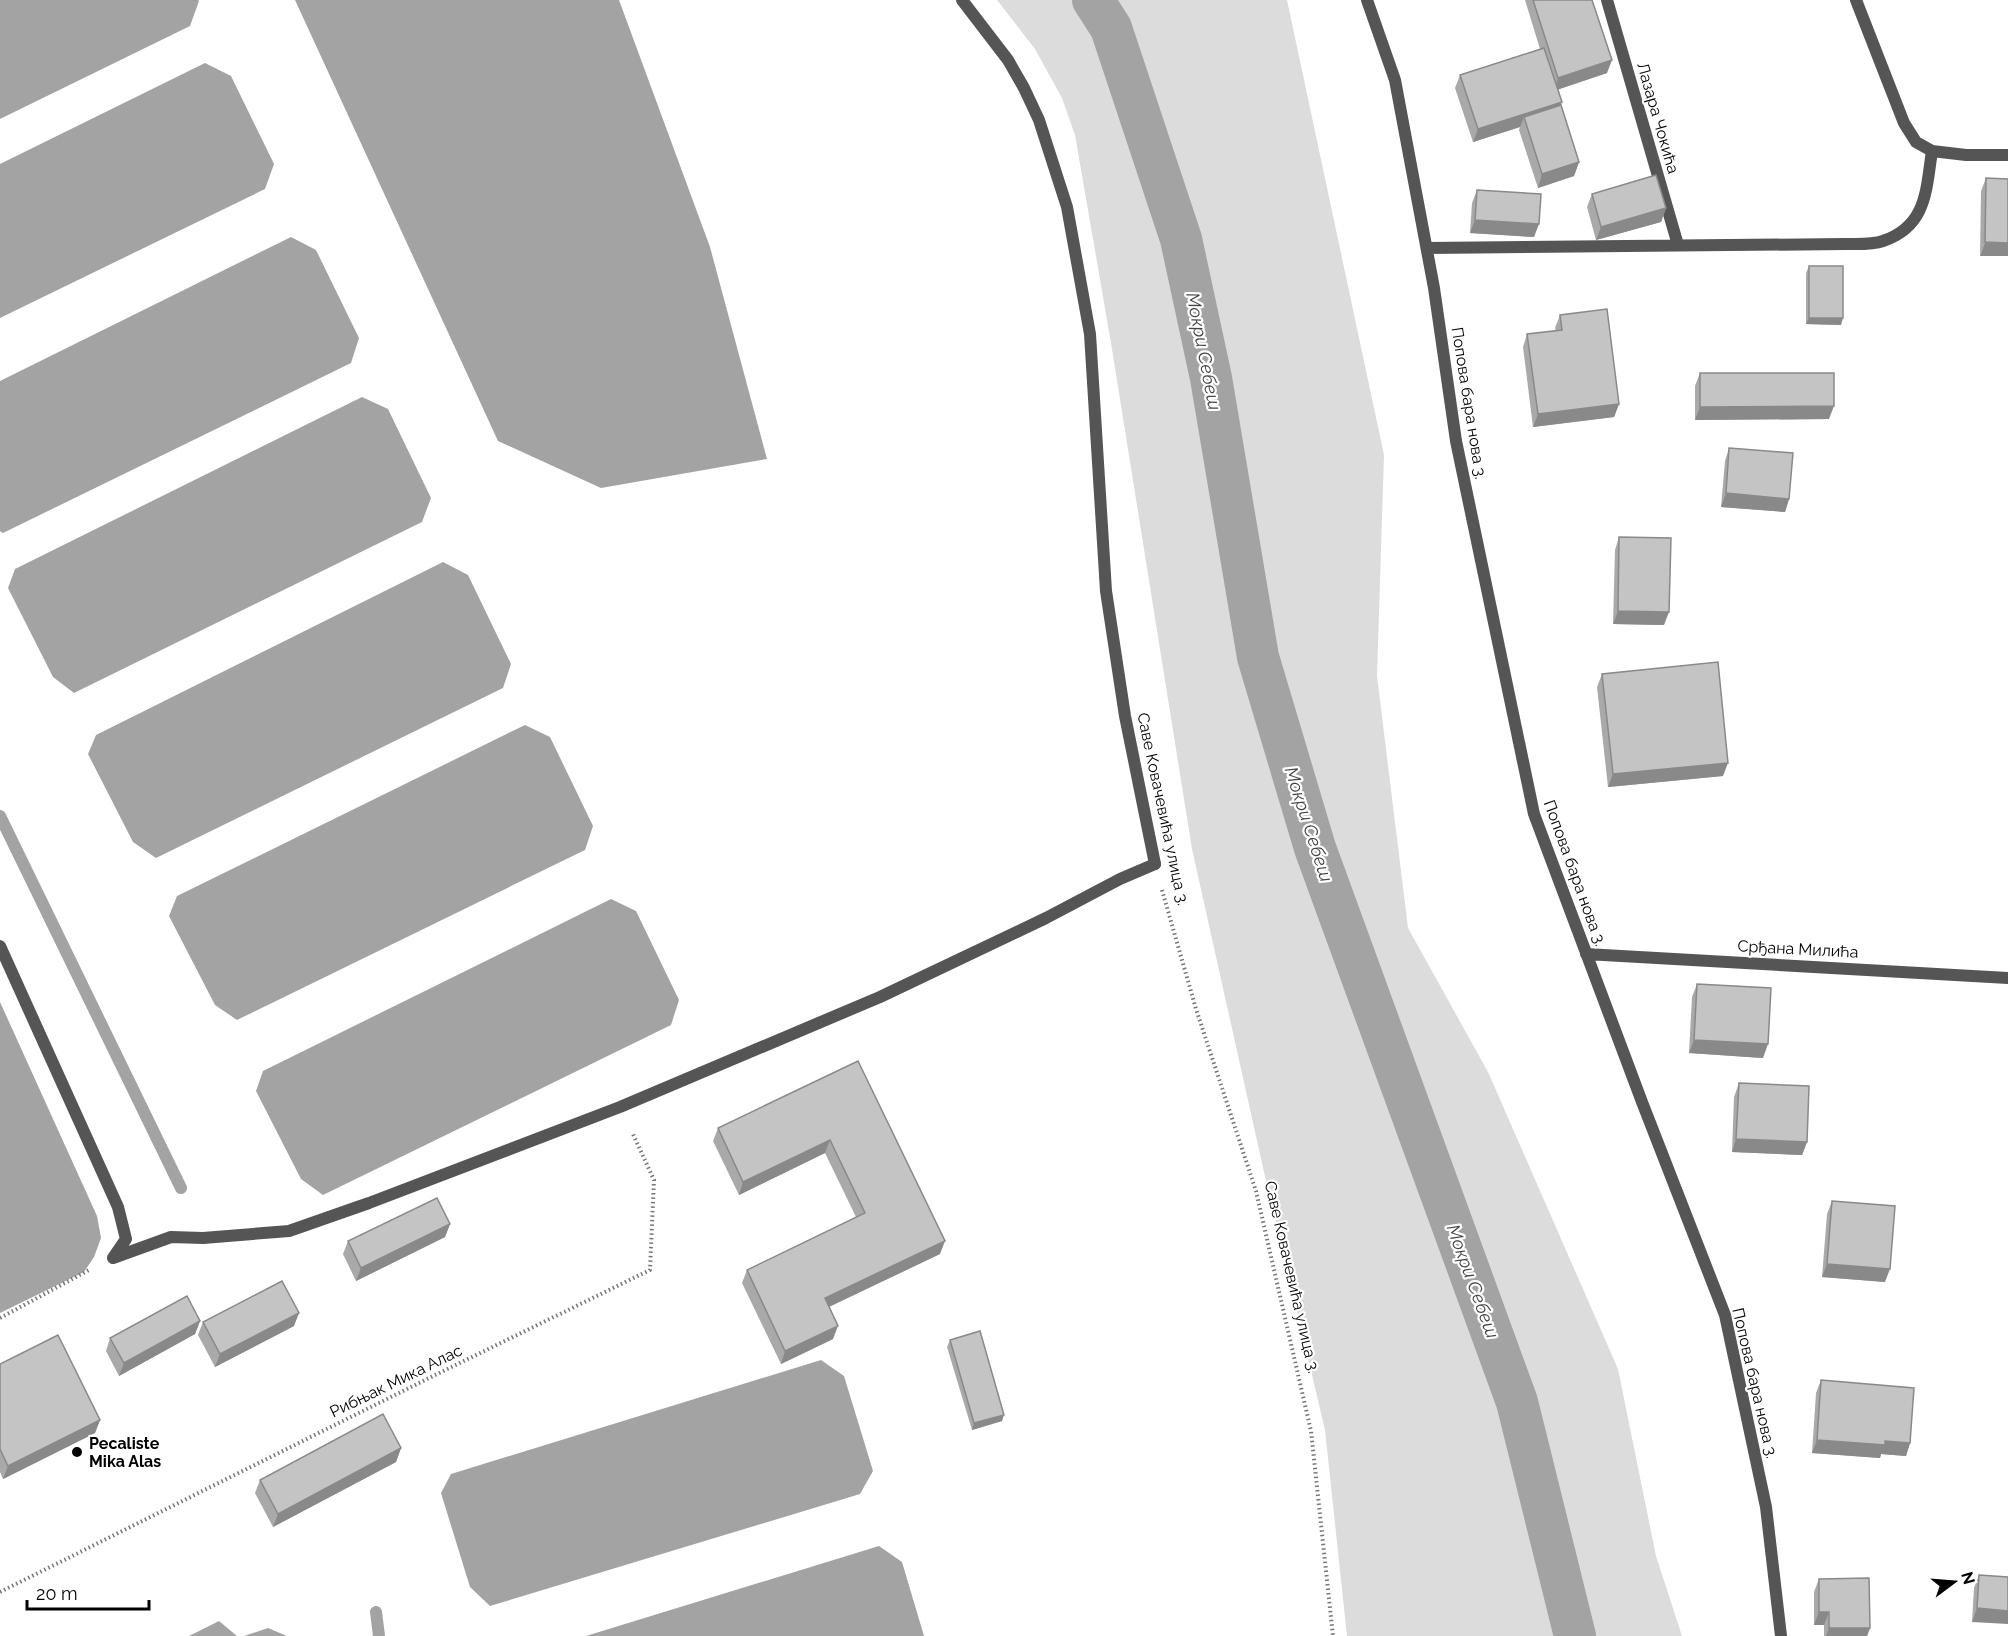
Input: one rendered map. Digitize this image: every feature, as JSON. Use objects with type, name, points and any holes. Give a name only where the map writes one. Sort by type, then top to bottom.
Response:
[{"type":"street","name":"Саве Ковачевића улица 3.","points":[[962,0],[1008,60],[1024,88],[1040,120],[1067,207],[1090,334],[1106,591],[1125,716],[1155,864]]},
{"type":"street","name":"Попова бара нова 3.","points":[[1367,0],[1395,80],[1427,248],[1456,441],[1534,814],[1725,1315],[1766,1507],[1781,1636]]},
{"type":"street","name":"Лазара Чокића","points":[[1607,0],[1678,245]]},
{"type":"street","points":[[1856,0],[1904,123],[1916,142],[1932,151],[1966,155],[2008,155]]},
{"type":"street","points":[[1427,248],[1882,242],[1902,232],[1916,219],[1925,201],[1932,151]]},
{"type":"street","points":[[113,1258],[171,1237],[203,1238],[289,1231],[369,1203],[620,1107],[880,997],[1155,864]]},
{"type":"street","points":[[0,945],[118,1207],[126,1239],[113,1258]]},
{"type":"street","name":"Срђана Милића","points":[[1586,954],[2008,978]]},
{"type":"path","name":"Саве Ковачевића улица 3.","points":[[1155,864],[1196,1009],[1256,1191],[1311,1431],[1333,1636]]},
{"type":"path","name":"Рибњак Мика Алас","points":[[0,1592],[650,1270],[654,1180],[620,1107]]},
{"type":"path","points":[[0,1318],[113,1258]]},
{"type":"shaded area","points":[[0,0],[199,1],[190,26],[0,119]]},
{"type":"shaded area","points":[[295,0],[619,0],[710,247],[767,459],[601,488],[498,441]]},
{"type":"shaded area","points":[[997,0],[1287,0],[1384,455],[1377,676],[1408,928],[1488,1072],[1618,1369],[1656,1556],[1682,1636],[1347,1636],[1325,1430],[1264,1172],[1192,849],[1111,343],[1075,135],[1062,98],[1035,49]]},
{"type":"shaded area","points":[[205,63],[231,76],[274,164],[265,189],[0,318],[0,164]]},
{"type":"shaded area","points":[[291,237],[316,250],[359,338],[351,363],[3,533],[0,531],[0,381]]},
{"type":"shaded area","points":[[362,397],[388,409],[431,498],[422,522],[74,693],[53,677],[8,588],[15,569]]},
{"type":"shaded area","points":[[443,562],[468,575],[511,664],[503,688],[156,858],[133,842],[88,754],[96,735]]},
{"type":"shaded area","points":[[525,725],[550,737],[593,826],[585,850],[237,1020],[215,1005],[169,916],[177,896]]},
{"type":"shaded area","points":[[611,899],[636,911],[679,1000],[671,1025],[323,1195],[301,1179],[256,1091],[263,1071]]},
{"type":"shaded area","points":[[0,1002],[97,1216],[101,1238],[94,1257],[84,1272],[0,1313]]},
{"type":"shaded area","points":[[821,1360],[844,1376],[873,1471],[860,1494],[490,1606],[470,1587],[441,1493],[451,1474]]},
{"type":"shaded area","points":[[879,1546],[902,1562],[924,1636],[586,1636]]},
{"type":"shaded area","points":[[219,1621],[237,1636],[189,1636]]},
{"type":"shaded area","points":[[268,1628],[287,1636],[244,1636]]},
{"type":"building","points":[[1533,0],[1592,0],[1612,60],[1558,78]]},
{"type":"building","points":[[1544,48],[1562,102],[1478,129],[1460,75]]},
{"type":"building","points":[[1561,105],[1579,162],[1542,174],[1524,117]]},
{"type":"building","points":[[1656,175],[1666,208],[1601,227],[1592,194]]},
{"type":"building","points":[[1986,178],[2008,179],[2008,243],[1985,242]]},
{"type":"building","points":[[1477,190],[1541,194],[1539,224],[1475,220]]},
{"type":"building","points":[[1809,266],[1843,266],[1843,318],[1809,318]]},
{"type":"building","points":[[1607,309],[1619,404],[1538,414],[1527,334],[1562,330],[1560,315]]},
{"type":"building","points":[[1700,373],[1834,373],[1834,406],[1700,407]]},
{"type":"building","points":[[1729,448],[1793,453],[1789,499],[1726,493]]},
{"type":"building","points":[[1619,537],[1671,538],[1669,612],[1618,611]]},
{"type":"building","points":[[1718,662],[1728,763],[1613,774],[1602,674]]},
{"type":"building","points":[[1697,984],[1771,988],[1768,1044],[1694,1040]]},
{"type":"building","points":[[858,1061],[945,1241],[825,1298],[838,1326],[785,1351],[747,1270],[865,1213],[830,1140],[743,1182],[718,1128]]},
{"type":"building","points":[[1739,1083],[1809,1086],[1807,1142],[1736,1139]]},
{"type":"building","points":[[437,1198],[450,1224],[361,1268],[348,1241]]},
{"type":"building","points":[[1832,1201],[1895,1206],[1890,1269],[1827,1264]]},
{"type":"building","points":[[282,1281],[299,1313],[220,1354],[203,1322]]},
{"type":"building","points":[[187,1296],[200,1321],[124,1363],[110,1338]]},
{"type":"building","points":[[980,1331],[1004,1415],[974,1423],[950,1340]]},
{"type":"building","points":[[58,1335],[100,1420],[8,1466],[0,1449],[0,1364]]},
{"type":"building","points":[[1821,1380],[1914,1388],[1910,1443],[1885,1441],[1885,1445],[1817,1440]]},
{"type":"building","points":[[383,1414],[401,1448],[278,1514],[260,1480]]},
{"type":"building","points":[[1979,1575],[2008,1577],[2008,1611],[1977,1608]]},
{"type":"building","points":[[1869,1578],[1870,1628],[1829,1628],[1829,1612],[1819,1612],[1819,1579]]},
{"type":"waterway","name":"Мокри Себеш","points":[[1093,0],[1111,28],[1181,239],[1211,378],[1258,657],[1315,848],[1517,1402],[1575,1636]]},
{"type":"waterway","points":[[0,816],[181,1188]]},
{"type":"waterway","points":[[376,1612],[379,1636]]},
{"type":"place","name":"Pecaliste Mika Alas","points":[[77,1452]]}]
